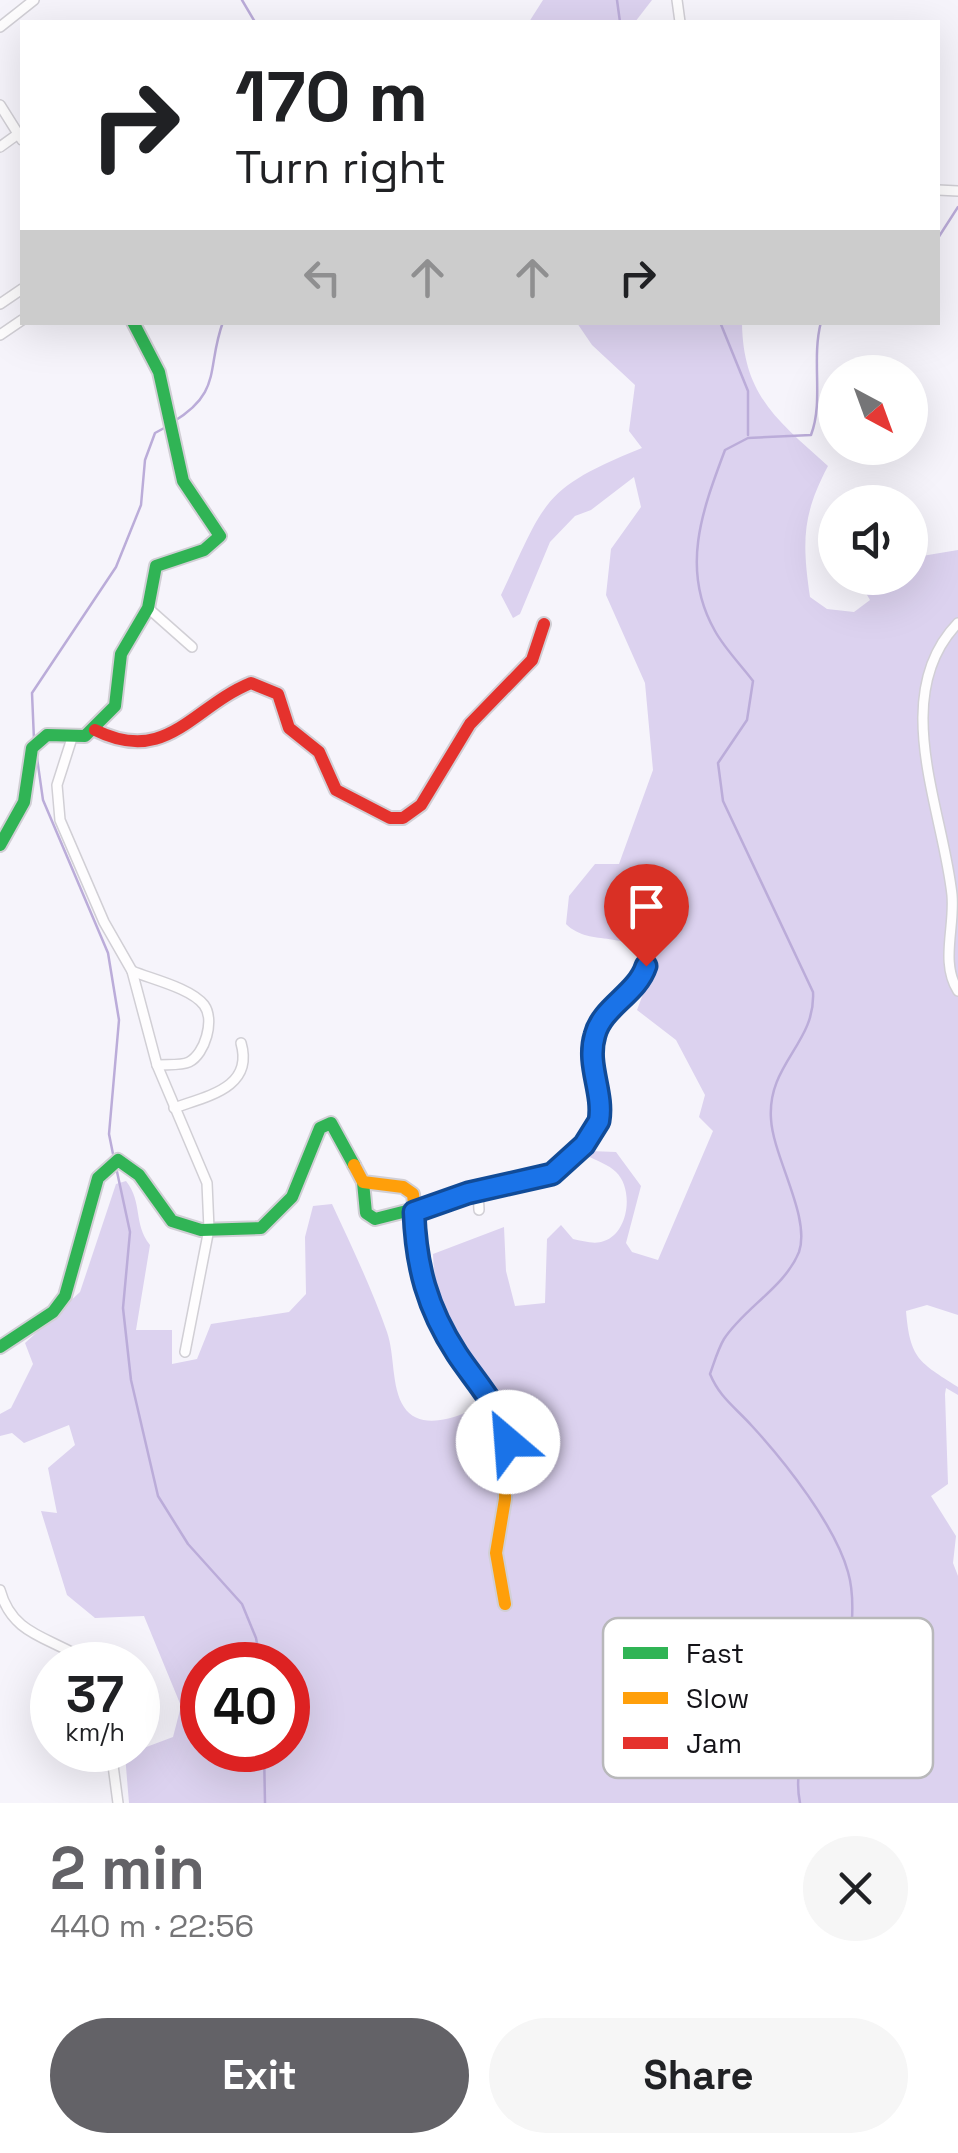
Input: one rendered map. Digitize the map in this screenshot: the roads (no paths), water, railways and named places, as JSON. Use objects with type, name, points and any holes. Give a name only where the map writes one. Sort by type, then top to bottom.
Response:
[{"type":"street","points":[[0,27],[34,0]]},
{"type":"street","points":[[0,105],[20,137],[0,147]]},
{"type":"street","points":[[2,837],[24,802],[36,744],[57,735],[72,738],[95,730],[114,706],[114,676],[120,654],[148,608],[156,566],[204,550],[220,536],[183,481],[160,372],[135,325]]},
{"type":"street","points":[[148,608],[192,647]]},
{"type":"street","points":[[958,623],[930,664],[923,714],[952,896],[947,969],[958,991]]},
{"type":"street","points":[[95,730],[114,744],[152,742],[178,731],[241,688],[250,684],[267,687],[284,704],[289,728],[319,752],[336,790],[390,818],[403,818],[421,806],[470,724],[532,660],[544,624]]},
{"type":"street","points":[[72,738],[57,785],[60,820],[104,922],[132,971],[157,1065],[207,1183],[208,1229],[185,1352]]},
{"type":"street","points":[[0,1348],[52,1312],[65,1296],[98,1178],[114,1163],[146,1178],[168,1217],[180,1226],[208,1229],[261,1228],[276,1218],[314,1151],[322,1123],[331,1123],[342,1138],[363,1182],[369,1218],[414,1212],[478,1190],[552,1174],[584,1145],[600,1112],[592,1078],[594,1037],[599,1024],[642,979],[648,954]]},
{"type":"street","points":[[132,971],[192,997],[204,1005],[209,1019],[206,1041],[188,1063],[157,1065]]},
{"type":"street","points":[[174,1108],[230,1087],[242,1069],[240,1043]]},
{"type":"street","points":[[363,1182],[408,1189],[422,1288],[454,1349],[506,1432],[505,1499],[496,1553],[505,1604]]},
{"type":"street","points":[[478,1190],[479,1210]]},
{"type":"street","points":[[0,1590],[7,1614],[19,1626],[49,1642]]},
{"type":"street","points":[[114,1772],[118,1803]]},
{"type":"waterway","points":[[242,0],[254,20]]},
{"type":"waterway","points":[[617,0],[620,20]]},
{"type":"waterway","points":[[940,235],[958,207]]},
{"type":"waterway","points":[[173,422],[189,411],[206,389],[222,325]]},
{"type":"waterway","points":[[721,325],[748,391],[748,435]]},
{"type":"waterway","points":[[820,325],[817,408],[811,435],[748,438],[725,450],[698,540],[699,586],[704,608],[728,651],[753,681],[747,720],[718,763],[723,801],[813,992],[807,1026],[783,1068],[772,1100],[773,1134],[800,1222],[799,1252],[784,1276],[724,1339],[710,1374],[723,1396],[808,1495],[832,1534],[848,1572],[852,1618]]},
{"type":"waterway","points":[[34,740],[32,693],[116,567],[141,505],[145,460],[155,433],[166,427]]},
{"type":"waterway","points":[[37,758],[43,800],[108,953],[119,1020],[109,1134],[113,1154]]},
{"type":"waterway","points":[[116,1167],[130,1232],[123,1308],[131,1380],[158,1496],[188,1544],[242,1604],[257,1642]]},
{"type":"waterway","points":[[264,1772],[265,1803]]},
{"type":"waterway","points":[[799,1778],[800,1803]]}]
